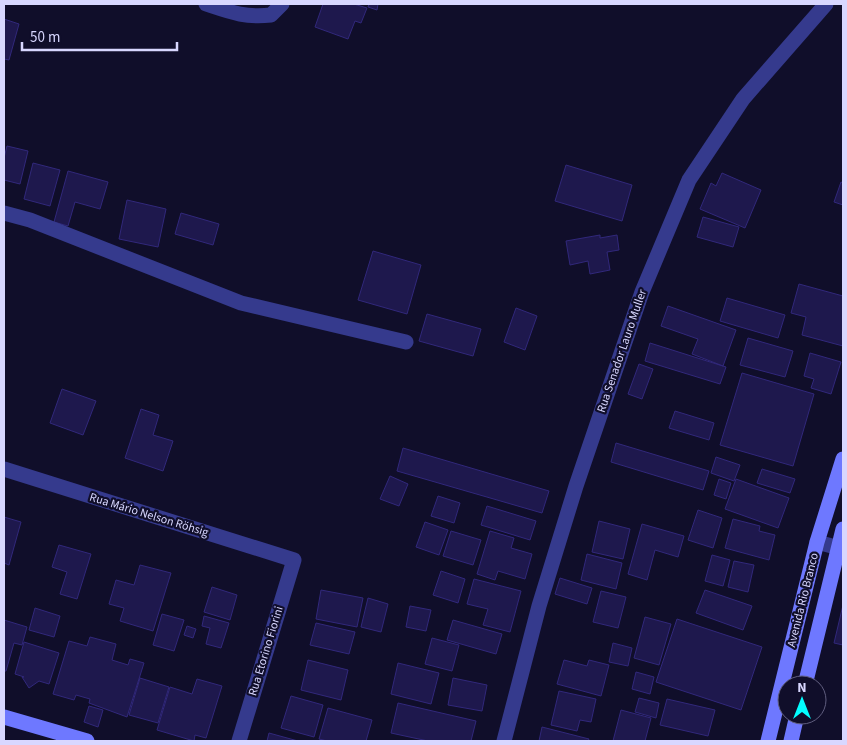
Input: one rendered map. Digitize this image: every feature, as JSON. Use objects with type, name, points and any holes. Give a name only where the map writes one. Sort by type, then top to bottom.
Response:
[{"type":"main road","name":"Avenida Rio Branco","points":[[768,741],[817,542],[843,460]]},
{"type":"main road","name":"Avenida Rio Branco","points":[[808,675],[841,548],[843,529]]},
{"type":"main road","points":[[4,717],[86,741]]},
{"type":"main road","points":[[791,741],[795,725]]},
{"type":"street","points":[[206,4],[237,14],[255,17],[271,16],[282,4]]},
{"type":"street","name":"Rua Senador Lauro Muller","points":[[504,741],[539,606],[576,486],[642,292],[689,180],[743,99],[826,4]]},
{"type":"street","points":[[4,213],[30,220],[241,303],[406,342]]},
{"type":"street","name":"Rua Mário Nelson Röhsig","points":[[4,469],[294,560]]},
{"type":"street","points":[[817,542],[841,548]]},
{"type":"street","name":"Rua Etorino Fiorini","points":[[239,741],[294,560]]},
{"type":"building","points":[[323,4],[354,4],[367,8],[361,23],[355,21],[348,39],[315,27]]},
{"type":"building","points":[[369,4],[378,4],[377,10],[368,7]]},
{"type":"building","points":[[4,19],[19,24],[9,60],[4,59]]},
{"type":"building","points":[[7,146],[28,151],[20,184],[4,180],[4,158]]},
{"type":"building","points":[[33,163],[60,170],[50,206],[24,199]]},
{"type":"building","points":[[566,165],[632,185],[622,221],[555,201]]},
{"type":"building","points":[[68,171],[108,182],[100,209],[75,202],[68,226],[54,222]]},
{"type":"building","points":[[722,173],[761,190],[745,228],[700,209],[711,183],[716,186]]},
{"type":"building","points":[[841,182],[843,183],[843,205],[834,202]]},
{"type":"building","points":[[127,200],[166,209],[158,247],[119,239]]},
{"type":"building","points":[[181,213],[219,224],[213,245],[175,234]]},
{"type":"building","points":[[703,217],[739,227],[733,247],[697,237]]},
{"type":"building","points":[[600,235],[600,238],[617,235],[619,250],[607,252],[610,270],[590,274],[588,261],[570,265],[566,241]]},
{"type":"building","points":[[373,251],[421,265],[407,314],[358,300]]},
{"type":"building","points":[[799,284],[843,296],[843,346],[802,335],[806,317],[791,313]]},
{"type":"building","points":[[727,298],[785,315],[778,338],[720,321]]},
{"type":"building","points":[[668,306],[736,330],[723,366],[692,354],[698,339],[661,326]]},
{"type":"building","points":[[516,308],[537,316],[525,350],[504,342]]},
{"type":"building","points":[[427,314],[481,329],[473,356],[419,341]]},
{"type":"building","points":[[748,338],[793,351],[785,377],[740,365]]},
{"type":"building","points":[[650,343],[726,367],[720,384],[645,361]]},
{"type":"building","points":[[810,353],[841,362],[831,394],[811,388],[814,379],[804,376]]},
{"type":"building","points":[[639,364],[653,369],[642,399],[628,394]]},
{"type":"building","points":[[742,373],[814,394],[793,466],[720,445]]},
{"type":"building","points":[[62,389],[96,401],[83,435],[50,423]]},
{"type":"building","points":[[141,409],[159,415],[153,435],[173,441],[163,471],[125,458]]},
{"type":"building","points":[[675,411],[714,423],[709,440],[669,428]]},
{"type":"building","points":[[616,443],[709,471],[703,490],[611,462]]},
{"type":"building","points":[[403,448],[549,491],[542,513],[397,471]]},
{"type":"building","points":[[716,457],[740,465],[734,481],[711,473]]},
{"type":"building","points":[[762,469],[795,479],[790,493],[757,483]]},
{"type":"building","points":[[390,476],[408,484],[399,506],[380,499]]},
{"type":"building","points":[[719,479],[731,483],[726,499],[714,495]]},
{"type":"building","points":[[736,479],[789,498],[778,528],[725,509]]},
{"type":"building","points":[[438,496],[460,503],[454,523],[431,516]]},
{"type":"building","points":[[487,506],[536,521],[530,540],[481,525]]},
{"type":"building","points":[[698,510],[722,518],[713,548],[688,540]]},
{"type":"building","points":[[4,517],[21,522],[9,565],[4,563]]},
{"type":"building","points":[[733,519],[760,526],[759,531],[775,535],[769,560],[725,548]]},
{"type":"building","points":[[599,521],[630,529],[623,559],[592,552]]},
{"type":"building","points":[[425,522],[448,530],[439,555],[416,547]]},
{"type":"building","points":[[642,524],[684,536],[678,557],[655,550],[647,580],[628,574]]},
{"type":"building","points":[[451,531],[481,540],[473,565],[443,556]]},
{"type":"building","points":[[490,531],[514,538],[511,548],[532,554],[525,579],[498,571],[495,580],[477,574]]},
{"type":"building","points":[[59,545],[91,554],[77,599],[60,594],[67,572],[52,567]]},
{"type":"building","points":[[587,554],[622,563],[616,589],[581,580]]},
{"type":"building","points":[[712,555],[730,560],[723,586],[705,581]]},
{"type":"building","points":[[734,561],[754,565],[748,592],[728,587]]},
{"type":"building","points":[[140,565],[171,573],[153,631],[120,621],[124,608],[109,604],[116,580],[134,585]]},
{"type":"building","points":[[441,571],[465,579],[458,603],[433,595]]},
{"type":"building","points":[[560,578],[592,588],[587,604],[555,594]]},
{"type":"building","points":[[474,579],[521,591],[510,632],[483,625],[488,609],[467,604]]},
{"type":"building","points":[[212,587],[237,595],[230,620],[204,612]]},
{"type":"building","points":[[321,590],[363,598],[357,627],[316,619]]},
{"type":"building","points":[[705,590],[752,606],[743,630],[696,613]]},
{"type":"building","points":[[601,591],[626,597],[618,628],[593,622]]},
{"type":"building","points":[[368,598],[388,604],[381,632],[361,627]]},
{"type":"building","points":[[843,605],[843,645],[834,643]]},
{"type":"building","points":[[410,606],[431,610],[426,631],[406,627]]},
{"type":"building","points":[[35,608],[60,616],[54,637],[29,630]]},
{"type":"building","points":[[162,614],[184,620],[174,651],[153,645]]},
{"type":"building","points":[[204,616],[229,623],[221,648],[206,644],[210,628],[202,626]]},
{"type":"building","points":[[645,617],[671,624],[659,665],[634,658]]},
{"type":"building","points":[[677,619],[762,647],[741,710],[656,682]]},
{"type":"building","points":[[4,620],[27,627],[22,645],[14,643],[6,671],[4,671]]},
{"type":"building","points":[[453,620],[502,634],[496,654],[447,640]]},
{"type":"building","points":[[316,623],[355,632],[349,654],[310,645]]},
{"type":"building","points":[[187,626],[196,629],[193,638],[184,635]]},
{"type":"building","points":[[90,637],[116,644],[112,660],[128,665],[130,659],[144,663],[127,717],[89,703],[90,699],[76,695],[74,700],[53,694],[69,641],[87,646]]},
{"type":"building","points":[[432,638],[459,645],[452,671],[425,664]]},
{"type":"building","points":[[24,642],[59,653],[49,684],[39,681],[29,688],[22,677],[24,677],[15,674]]},
{"type":"building","points":[[613,643],[632,648],[628,666],[609,662]]},
{"type":"building","points":[[308,660],[348,670],[341,700],[301,690]]},
{"type":"building","points":[[564,660],[587,666],[589,660],[609,665],[601,696],[557,684]]},
{"type":"building","points":[[398,663],[439,673],[431,704],[391,694]]},
{"type":"building","points":[[636,672],[654,677],[650,694],[632,689]]},
{"type":"building","points":[[140,678],[169,687],[158,723],[129,715]]},
{"type":"building","points":[[453,678],[487,685],[482,711],[448,705]]},
{"type":"building","points":[[197,679],[222,686],[206,738],[195,735],[194,741],[157,730],[170,687],[192,694]]},
{"type":"building","points":[[559,691],[596,699],[591,722],[580,720],[577,731],[551,725]]},
{"type":"building","points":[[291,696],[323,705],[314,737],[281,728]]},
{"type":"building","points":[[639,698],[659,703],[656,718],[635,712]]},
{"type":"building","points":[[667,699],[715,710],[708,736],[660,725]]},
{"type":"building","points":[[398,703],[476,721],[471,741],[428,741],[391,733]]},
{"type":"building","points":[[89,706],[103,710],[98,727],[84,722]]},
{"type":"building","points":[[328,708],[372,720],[366,741],[327,741],[319,739]]},
{"type":"building","points":[[621,710],[651,718],[645,741],[613,741]]},
{"type":"building","points":[[542,727],[589,739],[588,741],[539,741]]},
{"type":"building","points":[[269,733],[298,741],[267,741]]}]
